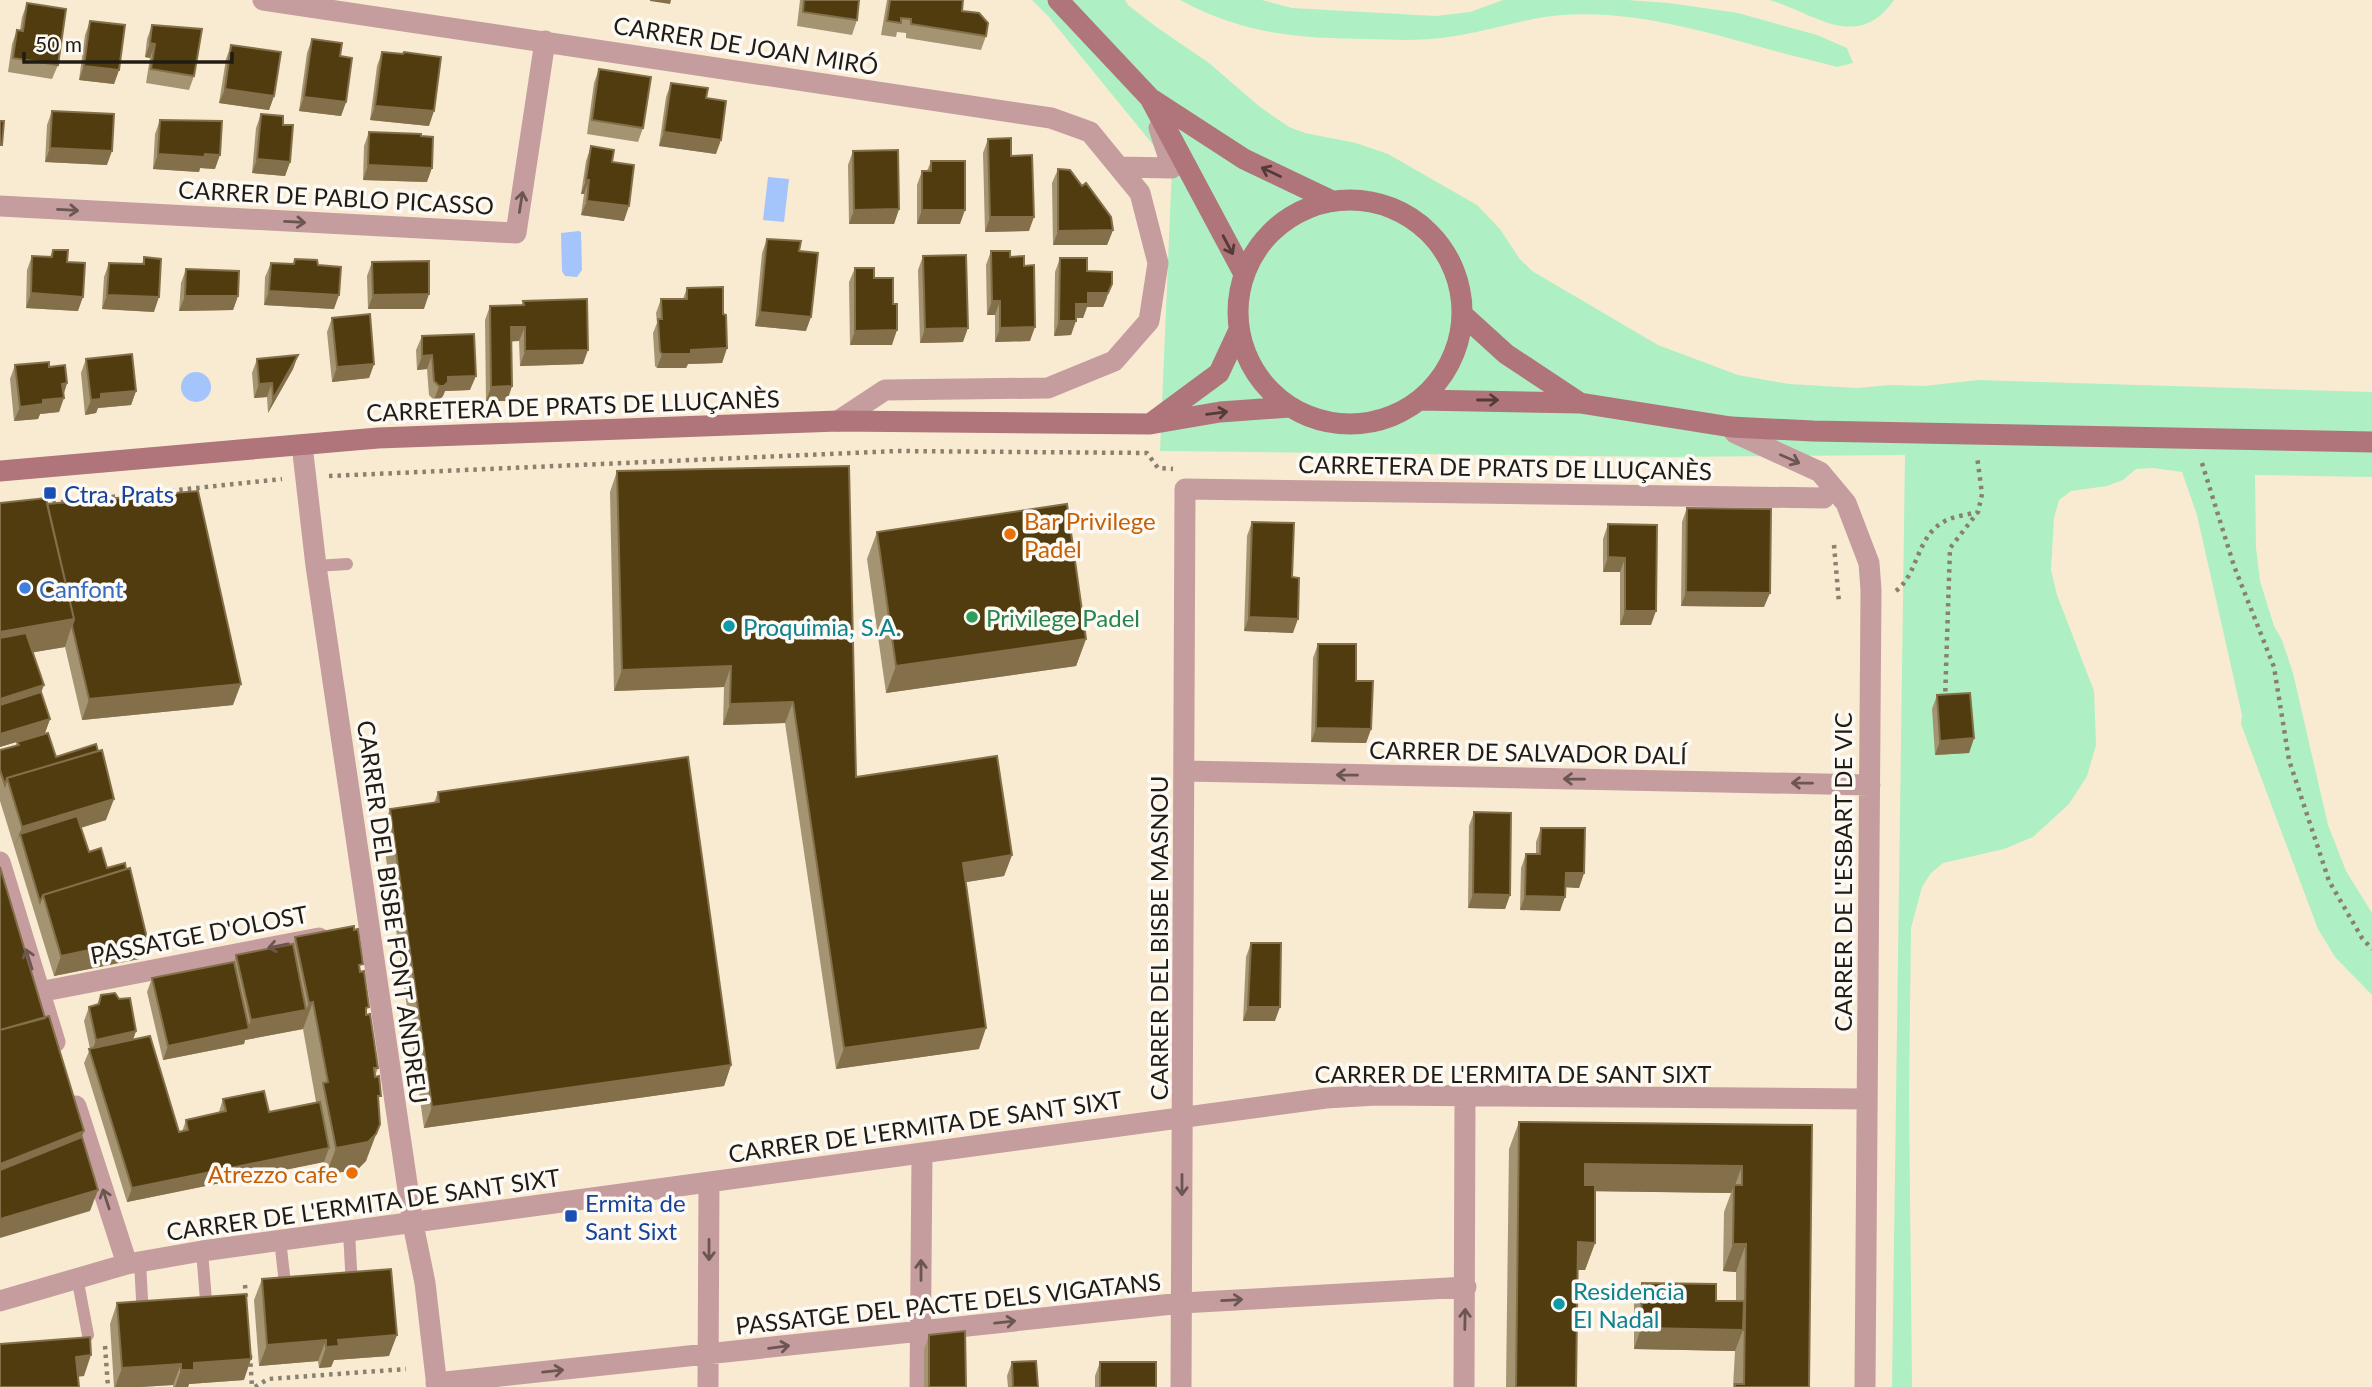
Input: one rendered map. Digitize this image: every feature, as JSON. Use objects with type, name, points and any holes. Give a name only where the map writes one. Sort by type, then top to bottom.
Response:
[{"type":"street","name":"CARRER DE JOAN MIRÓ","points":[[263,0],[1051,118],[1090,132],[1140,193],[1158,262],[1149,321],[1114,361],[1048,388],[885,390],[838,421]]},
{"type":"street","points":[[1058,0],[1150,98],[1244,159],[1332,201]]},
{"type":"street","name":"CARRER DE PABLO PICASSO","points":[[0,206],[516,233],[545,41]]},
{"type":"street","points":[[1119,167],[1172,168],[1150,98]]},
{"type":"street","points":[[1150,98],[1244,274]]},
{"type":"street","points":[[1332,201],[1372,202],[1390,207],[1409,217],[1440,245],[1452,266],[1461,296],[1462,314],[1458,341],[1453,356],[1433,387],[1420,400],[1398,413],[1364,423],[1329,422],[1310,417],[1290,407],[1266,387],[1254,370],[1239,330],[1239,292],[1252,256],[1278,225],[1311,207],[1332,201]]},
{"type":"street","points":[[1462,314],[1506,354],[1580,403]]},
{"type":"street","points":[[1150,424],[1219,373],[1239,330]]},
{"type":"street","points":[[1420,400],[1580,403],[1731,427],[2372,442]]},
{"type":"street","name":"CARRETERA DE PRATS DE LLUÇANÈS","points":[[0,471],[378,438],[838,421],[1150,424],[1220,412],[1290,407]]},
{"type":"street","name":"CARRER DE L'ESBART DE VIC","points":[[1731,427],[1735,433],[1820,472],[1846,503],[1869,563],[1871,590],[1865,1387]]},
{"type":"street","name":"CARRER DEL BISBE FONT ANDREU","points":[[302,445],[351,932],[425,1283],[436,1385]]},
{"type":"street","name":"CARRETERA DE PRATS DE LLUÇANÈS","points":[[1185,489],[1824,498]]},
{"type":"street","name":"CARRER DEL BISBE MASNOU","points":[[1181,1387],[1185,489]]},
{"type":"street","name":"CARRER DE SALVADOR DALÍ","points":[[1185,771],[1870,785]]},
{"type":"street","points":[[0,862],[60,1058]]},
{"type":"street","name":"PASSATGE D'OLOST","points":[[39,992],[351,932]]},
{"type":"street","points":[[69,1085],[133,1263]]},
{"type":"street","name":"CARRER DE L'ERMITA DE SANT SIXT","points":[[0,1301],[133,1263],[202,1251],[1326,1098],[1376,1095],[1866,1099]]},
{"type":"street","points":[[1464,1387],[1465,1097]]},
{"type":"street","points":[[920,1387],[922,1154]]},
{"type":"street","points":[[708,1387],[709,1182]]},
{"type":"street","name":"PASSATGE DEL PACTE DELS VIGATANS","points":[[436,1385],[1182,1303],[1466,1287]]},
{"type":"lane","points":[[316,566],[347,564]]},
{"type":"lane","points":[[349,1232],[352,1293]]},
{"type":"lane","points":[[280,1240],[287,1298]]},
{"type":"lane","points":[[202,1251],[207,1317]]},
{"type":"lane","points":[[133,1263],[143,1321]]},
{"type":"lane","points":[[77,1277],[88,1335]]},
{"type":"path","points":[[1945,708],[1950,548],[1978,512],[1982,494],[1976,434]]},
{"type":"path","points":[[2194,438],[2234,566],[2274,667],[2289,760],[2329,881],[2361,938],[2372,948]]},
{"type":"path","points":[[41,504],[304,477],[896,451],[1147,453],[1158,468]]},
{"type":"path","points":[[1871,590],[1897,591],[1907,579],[1923,540],[1945,521],[1978,512]]},
{"type":"path","points":[[246,1285],[247,1310]]},
{"type":"path","points":[[250,1349],[254,1387],[268,1379],[406,1369]]},
{"type":"green space","points":[[1032,0],[1125,0],[1155,26],[1209,63],[1260,107],[1289,127],[1305,133],[1356,143],[1388,154],[1477,205],[1500,229],[1519,258],[1532,271],[1658,345],[1738,375],[1789,384],[1857,388],[1924,386],[1978,380],[2372,392],[2372,477],[2255,475],[2256,548],[2260,581],[2293,673],[2328,825],[2346,871],[2372,913],[2372,995],[2335,957],[2318,929],[2241,724],[2242,715],[2197,515],[2182,472],[2153,468],[2136,469],[2123,480],[2107,486],[2071,491],[2059,500],[2054,518],[2051,570],[2057,595],[2094,691],[2096,745],[2087,776],[2069,804],[2033,837],[2004,849],[1943,863],[1931,873],[1922,887],[1911,928],[1909,1096],[1912,1387],[1892,1387],[1905,455],[1670,457],[1160,451],[1172,168]]},
{"type":"green space","points":[[1180,0],[1262,0],[1292,8],[1436,16],[1470,12],[1503,0],[1627,0],[1669,3],[1738,13],[1817,35],[1847,48],[1853,63],[1837,67],[1697,30],[1616,16],[1562,15],[1463,35],[1428,39],[1343,38],[1295,35],[1249,27],[1204,12]]},
{"type":"green space","points":[[1770,0],[1894,0],[1880,16],[1866,24],[1851,27],[1820,20]]},
{"type":"water","points":[[768,177],[789,179],[784,222],[763,220]]},
{"type":"water","points":[[579,231],[582,270],[577,277],[565,276],[562,271],[561,233]]},
{"type":"water","points":[[196,372],[202,373],[210,381],[210,393],[202,401],[196,402],[190,401],[182,393],[181,387],[182,381],[190,373]]},
{"type":"building","points":[[804,0],[859,0],[857,20],[803,12]]},
{"type":"building","points":[[890,0],[963,0],[962,11],[979,13],[988,23],[986,36],[911,24],[911,19],[901,18],[901,23],[887,21]]},
{"type":"building","points":[[27,3],[66,9],[58,65],[13,58],[17,30],[23,31]]},
{"type":"building","points":[[90,21],[125,25],[119,70],[84,66]]},
{"type":"building","points":[[152,25],[202,29],[194,76],[151,69],[155,44],[150,43]]},
{"type":"building","points":[[312,39],[342,43],[340,56],[352,58],[346,102],[304,97]]},
{"type":"building","points":[[231,45],[281,52],[274,96],[225,89]]},
{"type":"building","points":[[382,52],[441,57],[434,111],[375,106]]},
{"type":"building","points":[[599,69],[651,77],[643,128],[592,120]]},
{"type":"building","points":[[671,83],[708,88],[706,98],[726,101],[721,140],[664,132]]},
{"type":"building","points":[[52,111],[114,114],[112,151],[50,148]]},
{"type":"building","points":[[261,114],[283,116],[283,125],[293,125],[290,162],[257,159]]},
{"type":"building","points":[[160,120],[222,121],[220,155],[205,154],[204,157],[158,154]]},
{"type":"building","points":[[0,121],[4,121],[2,145],[0,145]]},
{"type":"building","points":[[369,132],[433,137],[432,168],[368,165]]},
{"type":"building","points":[[1011,138],[1011,156],[1032,155],[1034,217],[990,217],[988,139]]},
{"type":"building","points":[[591,146],[614,150],[612,162],[634,165],[629,206],[587,201],[589,180],[586,180]]},
{"type":"building","points":[[898,150],[899,209],[854,210],[853,151]]},
{"type":"building","points":[[931,161],[965,161],[965,210],[922,210],[922,171],[931,171]]},
{"type":"building","points":[[1058,169],[1070,170],[1082,186],[1086,183],[1111,217],[1113,230],[1058,231]]},
{"type":"building","points":[[767,239],[801,241],[799,251],[818,253],[811,317],[760,312]]},
{"type":"building","points":[[53,250],[68,250],[67,262],[85,263],[83,297],[31,293],[32,256],[52,257]]},
{"type":"building","points":[[991,251],[1010,251],[1010,257],[1024,256],[1024,266],[1034,265],[1035,327],[1000,328],[1000,301],[992,301]]},
{"type":"building","points":[[966,255],[968,328],[925,329],[923,256]]},
{"type":"building","points":[[144,257],[161,259],[159,297],[107,295],[109,263],[144,264]]},
{"type":"building","points":[[1060,258],[1087,258],[1087,271],[1112,272],[1112,284],[1108,293],[1088,293],[1088,304],[1076,304],[1076,321],[1059,321]]},
{"type":"building","points":[[295,259],[317,260],[318,265],[341,267],[339,295],[269,291],[271,263],[294,264]]},
{"type":"building","points":[[429,261],[429,294],[373,295],[372,262]]},
{"type":"building","points":[[855,268],[874,268],[874,278],[893,278],[897,330],[855,331]]},
{"type":"building","points":[[186,269],[239,271],[238,296],[185,296]]},
{"type":"building","points":[[723,287],[727,348],[691,350],[691,354],[662,354],[658,319],[662,319],[661,299],[687,299],[687,288]]},
{"type":"building","points":[[587,299],[588,350],[525,351],[525,327],[511,327],[512,386],[491,387],[490,306],[524,305],[523,301]]},
{"type":"building","points":[[370,314],[374,364],[337,367],[332,318]]},
{"type":"building","points":[[474,334],[476,376],[448,377],[444,386],[439,386],[434,381],[432,355],[422,356],[422,336]]},
{"type":"building","points":[[132,354],[136,391],[101,394],[101,399],[91,400],[86,359]]},
{"type":"building","points":[[298,355],[273,399],[272,383],[259,384],[257,359]]},
{"type":"building","points":[[49,362],[49,367],[65,365],[67,383],[62,384],[64,398],[43,400],[43,404],[20,407],[15,365]]},
{"type":"building","points":[[849,466],[856,777],[997,756],[1012,855],[963,863],[986,1028],[844,1048],[793,702],[730,704],[731,666],[622,670],[617,471]]},
{"type":"building","points":[[198,491],[241,684],[89,699],[72,626],[74,619],[47,504]]},
{"type":"building","name":"Canfont","points":[[46,498],[74,619],[0,632],[0,503]]},
{"type":"building","name":"Privilege Padel","points":[[1067,504],[1086,639],[896,666],[877,532]]},
{"type":"building","points":[[1687,508],[1771,509],[1770,593],[1686,592]]},
{"type":"building","points":[[1252,522],[1294,523],[1292,577],[1299,578],[1298,619],[1249,617]]},
{"type":"building","points":[[1608,524],[1657,525],[1656,611],[1625,611],[1625,558],[1608,557]]},
{"type":"building","points":[[26,633],[44,685],[0,699],[0,638]]},
{"type":"building","points":[[1318,644],[1356,644],[1356,681],[1373,681],[1371,729],[1316,728]]},
{"type":"building","points":[[41,692],[50,719],[0,734],[0,705]]},
{"type":"building","points":[[1970,693],[1974,738],[1940,741],[1937,695]]},
{"type":"building","points":[[48,733],[56,757],[96,744],[98,751],[7,778],[5,785],[0,770],[0,750]]},
{"type":"building","points":[[102,750],[114,799],[22,827],[7,778]]},
{"type":"building","points":[[688,757],[731,1065],[432,1107],[390,809],[439,802],[438,792]]},
{"type":"building","points":[[1474,812],[1511,813],[1510,895],[1473,894]]},
{"type":"building","points":[[77,816],[89,852],[101,848],[107,868],[125,863],[126,869],[43,895],[40,902],[20,834]]},
{"type":"building","points":[[1541,828],[1585,828],[1584,873],[1566,873],[1565,897],[1525,896],[1526,854],[1540,854]]},
{"type":"building","points":[[0,867],[45,1018],[0,1030]]},
{"type":"building","points":[[130,868],[147,938],[61,956],[43,895]]},
{"type":"building","points":[[354,926],[354,930],[358,929],[363,964],[359,965],[360,972],[364,971],[369,1007],[366,1008],[366,1015],[370,1014],[378,1068],[374,1068],[375,1077],[379,1076],[380,1124],[376,1134],[368,1142],[336,1148],[323,1083],[328,1082],[313,1002],[309,1003],[295,937]]},
{"type":"building","points":[[1251,943],[1281,943],[1280,1007],[1248,1007]]},
{"type":"building","points":[[293,944],[306,1010],[251,1020],[236,955]]},
{"type":"building","points":[[234,962],[249,1029],[168,1046],[152,978]]},
{"type":"building","points":[[115,993],[119,999],[130,998],[136,1031],[96,1040],[89,1007],[99,1004],[101,995]]},
{"type":"building","points":[[49,1016],[84,1131],[0,1164],[0,1030]]},
{"type":"building","points":[[150,1036],[179,1132],[188,1130],[186,1120],[226,1111],[223,1099],[264,1091],[269,1112],[320,1102],[329,1148],[132,1188],[89,1049]]},
{"type":"building","points":[[1519,1122],[1812,1125],[1809,1387],[1735,1387],[1735,1384],[1744,1384],[1746,1244],[1733,1244],[1734,1185],[1742,1185],[1742,1166],[1585,1164],[1585,1185],[1595,1185],[1595,1243],[1578,1242],[1576,1387],[1516,1387]]},
{"type":"building","points":[[82,1137],[98,1190],[0,1219],[0,1170]]},
{"type":"building","points":[[391,1269],[397,1335],[338,1340],[339,1346],[326,1347],[326,1340],[267,1345],[262,1279]]},
{"type":"building","points":[[1642,1283],[1716,1284],[1716,1301],[1744,1301],[1743,1330],[1641,1328]]},
{"type":"building","points":[[246,1294],[251,1359],[194,1363],[194,1370],[181,1370],[181,1364],[122,1368],[117,1303]]},
{"type":"building","points":[[965,1331],[966,1387],[929,1387],[929,1335]]},
{"type":"building","points":[[90,1337],[91,1355],[76,1357],[79,1387],[0,1387],[0,1344]]},
{"type":"building","points":[[1036,1361],[1038,1387],[1013,1387],[1012,1362]]},
{"type":"building","points":[[1100,1362],[1156,1362],[1156,1387],[1100,1387]]},
{"type":"place","name":"Ctra. Prats","points":[[50,493]]},
{"type":"place","name":"Bar Privilege Padel","points":[[1010,534]]},
{"type":"place","name":"Canfont","points":[[25,588]]},
{"type":"place","name":"Privilege Padel","points":[[972,617]]},
{"type":"place","name":"Proquimia, S.A.","points":[[729,626]]},
{"type":"place","name":"Atrezzo cafe","points":[[352,1173]]},
{"type":"place","name":"Ermita de Sant Sixt","points":[[571,1216]]},
{"type":"place","name":"Residencia El Nadal","points":[[1559,1304]]}]
